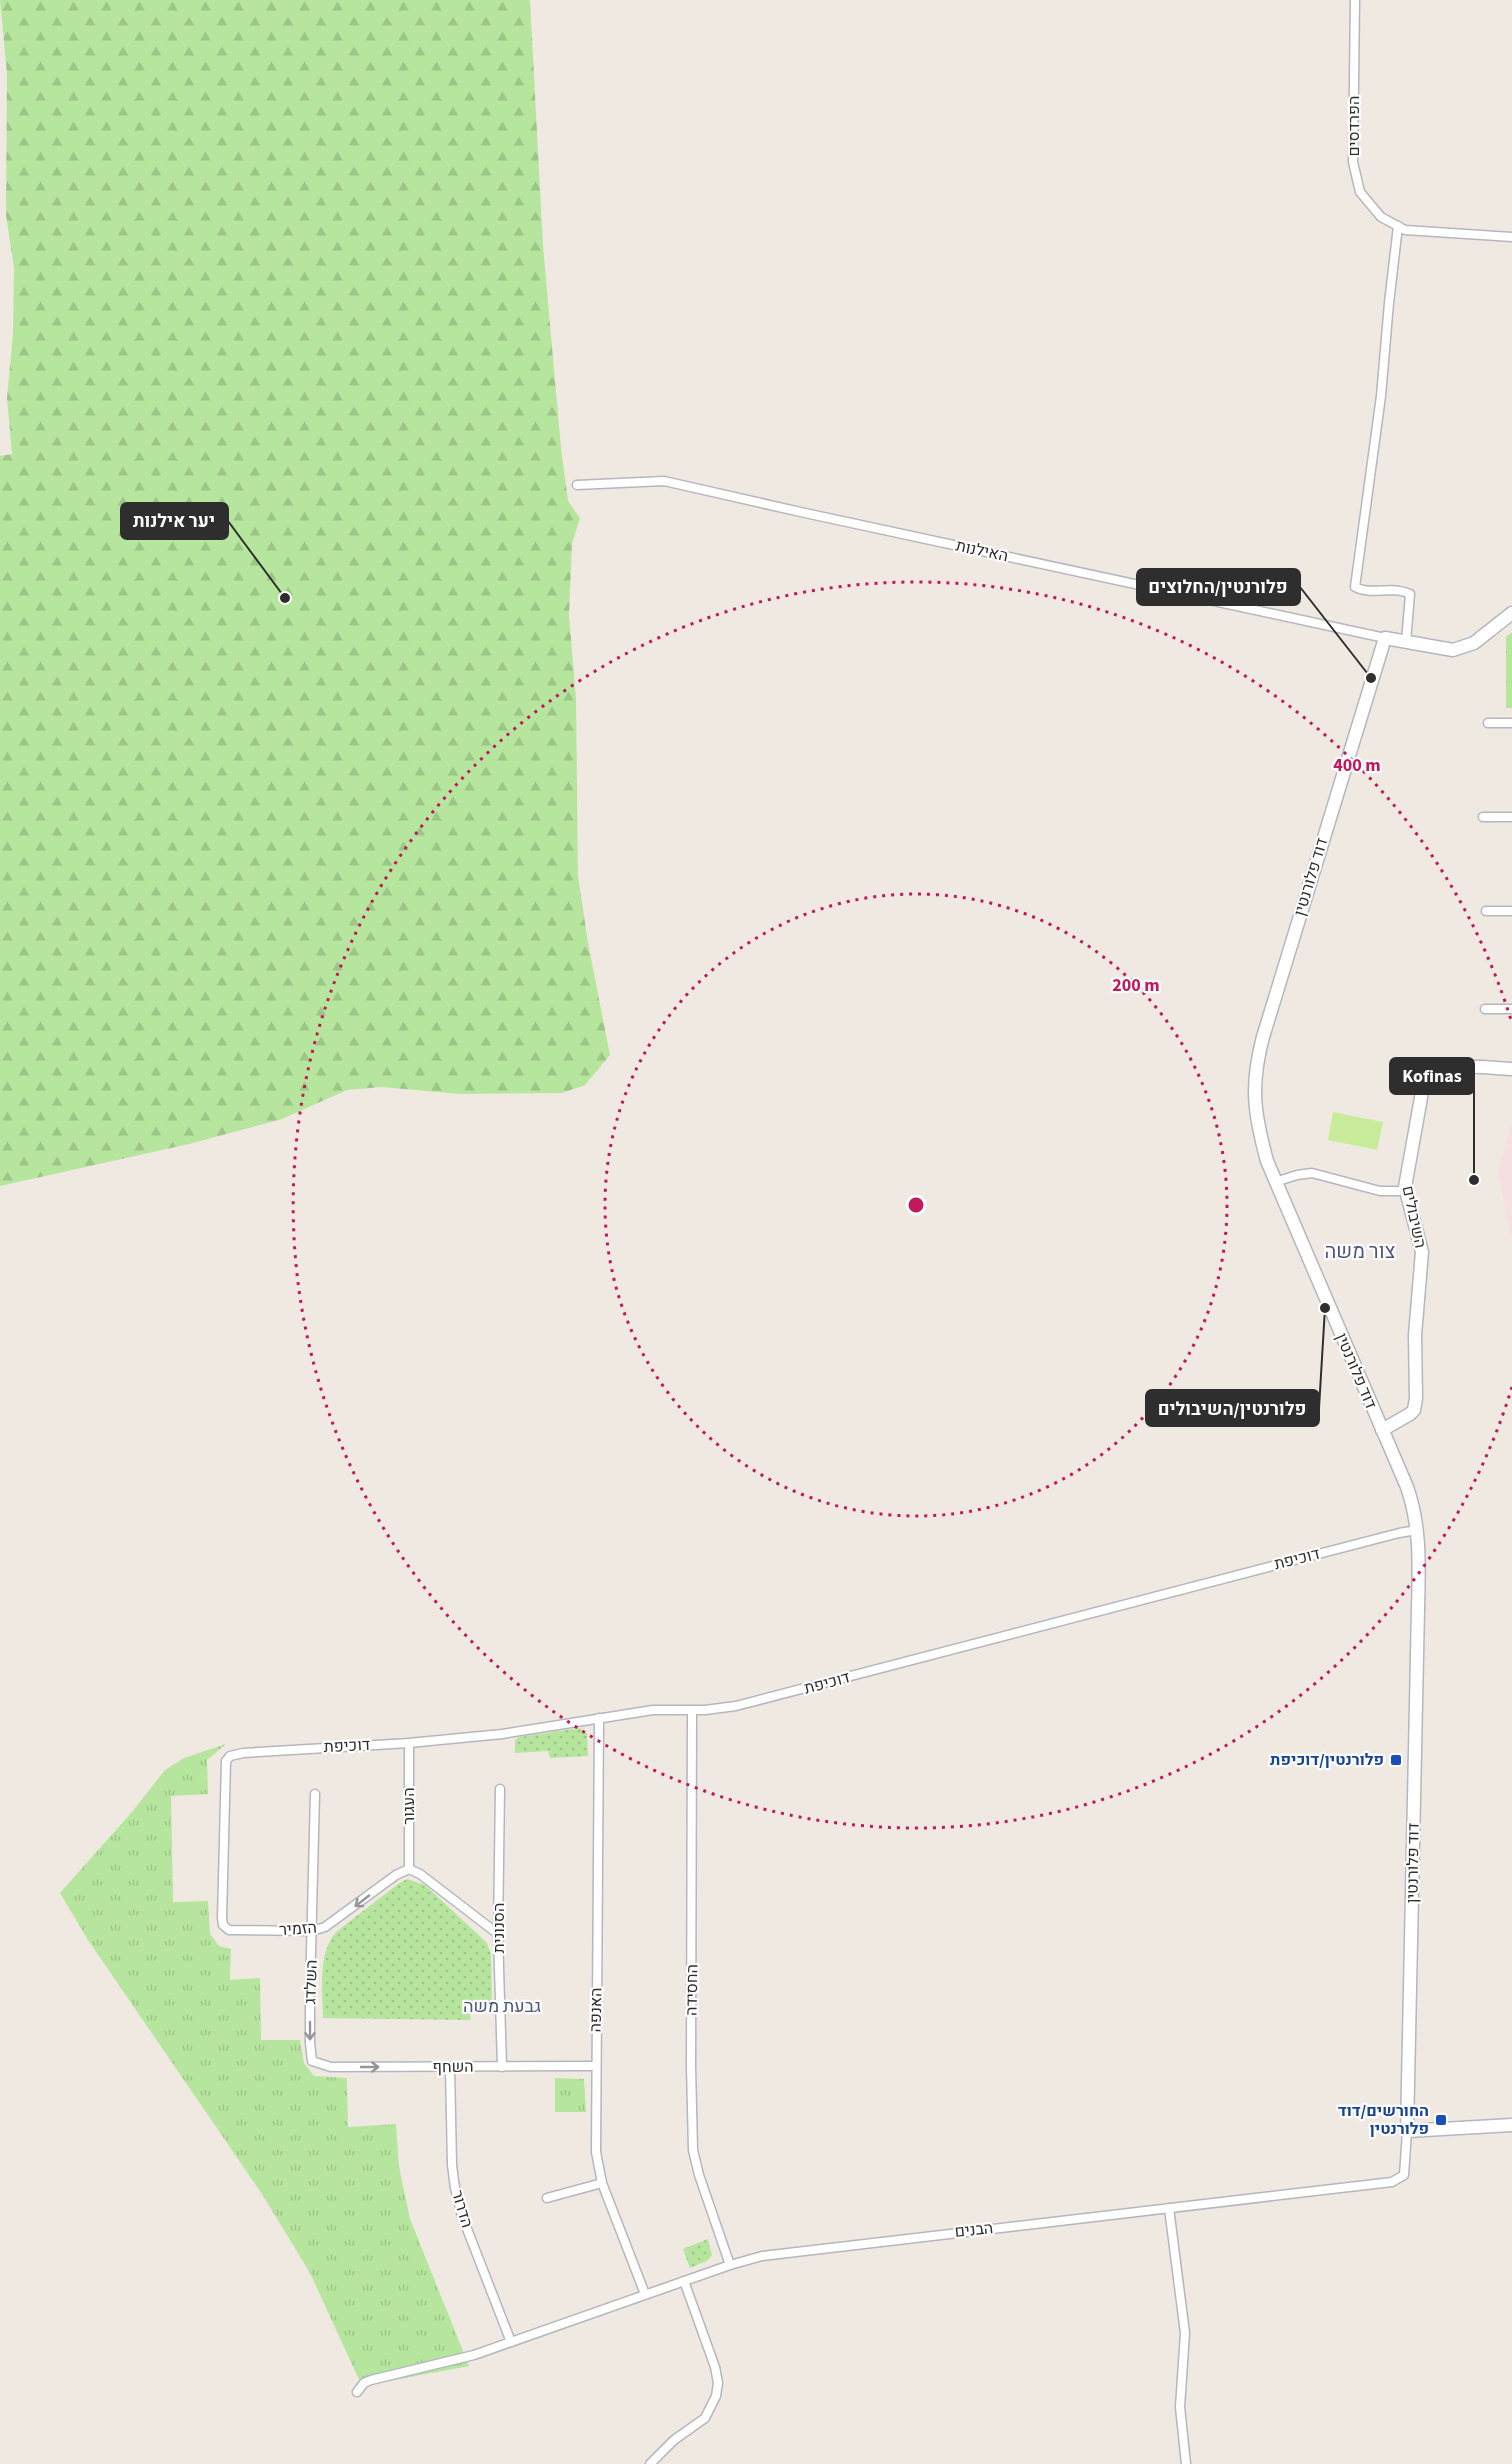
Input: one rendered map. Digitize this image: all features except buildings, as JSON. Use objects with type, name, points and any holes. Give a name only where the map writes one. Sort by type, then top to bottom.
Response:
[{"type":"street","name":"הפרדסים","points":[[1355,0],[1353,162],[1360,192],[1381,217],[1405,230],[1512,237]]},
{"type":"street","points":[[1398,226],[1381,396],[1355,587],[1363,591],[1400,589],[1410,594],[1406,642]]},
{"type":"street","name":"האילנות","points":[[577,485],[664,481],[1385,638]]},
{"type":"street","points":[[1385,638],[1453,650],[1474,644],[1512,614]]},
{"type":"street","name":"דוד פלורנטין","points":[[1385,638],[1256,1063],[1253,1086],[1256,1114],[1267,1161],[1409,1494],[1417,1530],[1418,1608],[1407,2131]]},
{"type":"street","points":[[1488,723],[1512,723]]},
{"type":"street","points":[[1483,817],[1512,817]]},
{"type":"street","points":[[1486,911],[1512,912]]},
{"type":"street","points":[[1485,1009],[1512,1009]]},
{"type":"street","name":"השיבולים","points":[[1382,1431],[1410,1414],[1414,1410],[1416,1398],[1416,1335],[1422,1252],[1406,1191],[1406,1172],[1422,1089],[1428,1076],[1444,1068],[1512,1069]]},
{"type":"street","points":[[1275,1182],[1312,1173],[1380,1191],[1406,1191]]},
{"type":"street","name":"דוכיפת","points":[[226,1761],[230,1756],[243,1753],[409,1743],[502,1734],[665,1708],[716,1709],[752,1703],[1254,1570],[1417,1530]]},
{"type":"street","name":"החסידה","points":[[692,1710],[691,2066],[693,2150],[699,2175],[730,2265]]},
{"type":"street","name":"האנפה","points":[[599,1718],[596,2152],[602,2183],[645,2294]]},
{"type":"street","name":"העגור","points":[[409,1743],[409,1869]]},
{"type":"street","name":"הזמיר","points":[[226,1761],[223,1848],[224,1925],[230,1930],[312,1931],[334,1923],[396,1875],[409,1869]]},
{"type":"street","name":"הסנונית","points":[[500,1789],[498,1934],[502,2067]]},
{"type":"street","name":"השלדג","points":[[312,2061],[310,2043],[315,1794]]},
{"type":"street","points":[[409,1869],[420,1874],[498,1934]]},
{"type":"street","name":"השחף","points":[[312,2061],[331,2067],[595,2066]]},
{"type":"street","name":"הדרור","points":[[450,2067],[454,2188],[462,2217],[511,2342]]},
{"type":"street","points":[[1407,2131],[1512,2125]]},
{"type":"street","name":"הבנים","points":[[357,2392],[364,2383],[371,2380],[453,2362],[730,2265],[788,2251],[1392,2182],[1404,2175],[1407,2131]]},
{"type":"street","points":[[547,2198],[602,2183]]},
{"type":"street","points":[[1169,2208],[1185,2333],[1180,2408],[1186,2464]]},
{"type":"street","points":[[650,2464],[674,2440],[705,2418],[716,2396],[718,2382],[715,2367],[684,2281]]},
{"type":"shaded area","points":[[1512,1122],[1512,1240],[1498,1173]]},
{"type":"green space","points":[[0,0],[530,0],[543,246],[561,448],[568,501],[580,518],[572,544],[569,615],[576,699],[578,876],[588,943],[610,1055],[585,1085],[562,1093],[460,1094],[382,1087],[347,1090],[282,1119],[189,1144],[0,1186],[0,456],[12,454],[7,398],[13,334],[14,268],[6,215],[7,74]]},
{"type":"green space","points":[[1512,632],[1512,708],[1506,708],[1506,637]]},
{"type":"green space","points":[[1333,1112],[1383,1122],[1377,1150],[1328,1140]]},
{"type":"green space","points":[[580,1728],[587,1733],[588,1756],[550,1758],[548,1751],[515,1753],[515,1740],[519,1737]]},
{"type":"green space","points":[[226,1744],[207,1760],[208,1794],[171,1796],[173,1902],[208,1901],[210,1934],[219,1946],[231,1949],[230,1980],[260,1978],[261,2040],[300,2040],[304,2063],[314,2076],[347,2078],[348,2127],[396,2124],[399,2167],[410,2219],[469,2366],[362,2386],[310,2273],[262,2194],[88,1940],[60,1893],[132,1812],[165,1770],[184,1758]]},
{"type":"green space","points":[[407,1879],[425,1885],[487,1943],[491,1955],[492,2003],[471,2004],[470,2020],[323,2018],[322,1973],[330,1941],[336,1932]]},
{"type":"green space","points":[[555,2078],[584,2079],[586,2112],[555,2112]]},
{"type":"green space","points":[[708,2239],[712,2255],[707,2261],[690,2268],[683,2249]]},
{"type":"place","name":"יער אילנות","points":[[285,598]]},
{"type":"place","name":"פלורנטין/החלוצים","points":[[1371,678]]},
{"type":"place","name":"Kofinas","points":[[1474,1180]]},
{"type":"place","name":"פלורנטין/השיבולים","points":[[1325,1308]]},
{"type":"place","name":"פלורנטין/דוכיפת","points":[[1396,1760]]},
{"type":"place","name":"החורשים/דוד פלורנטין","points":[[1441,2120]]},
{"type":"district","name":"צור משה","points":[[1360,1252]]},
{"type":"district","name":"גבעת משה","points":[[502,2006]]}]
